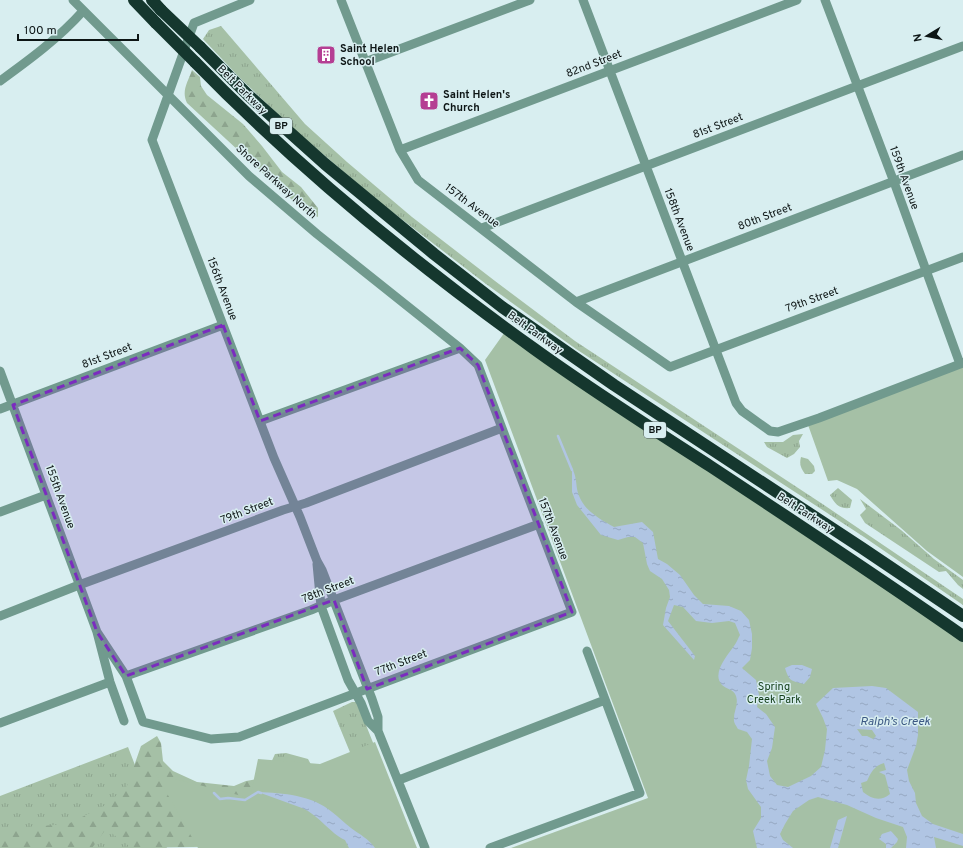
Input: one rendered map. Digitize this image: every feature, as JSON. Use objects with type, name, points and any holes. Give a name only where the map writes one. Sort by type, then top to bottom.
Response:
[{"type":"highway","name":"Belt Parkway","points":[[134,0],[236,104],[313,175],[420,264],[488,315],[604,397],[851,559],[963,636]]},
{"type":"highway","name":"Belt Parkway","points":[[152,0],[254,100],[325,164],[434,254],[502,307],[608,380],[963,616]]},
{"type":"street","name":"Shore Parkway North","points":[[73,0],[83,12],[249,176],[317,234],[460,348],[478,365]]},
{"type":"street","name":"156th Avenue","points":[[250,0],[194,23],[152,140],[260,421],[334,600],[378,717],[378,731]]},
{"type":"street","name":"157th Avenue","points":[[341,0],[400,150],[418,180],[576,302],[670,367]]},
{"type":"street","points":[[365,62],[530,0]]},
{"type":"street","name":"158th Avenue","points":[[583,0],[715,349],[736,403],[742,411],[770,431],[774,432],[819,418],[962,364]]},
{"type":"street","name":"82nd Street","points":[[400,150],[797,0]]},
{"type":"street","name":"159th Avenue","points":[[825,0],[962,364]]},
{"type":"street","points":[[0,81],[31,58],[83,12]]},
{"type":"street","name":"81st Street","points":[[482,228],[963,46]]},
{"type":"street","name":"80th Street","points":[[576,302],[963,156]]},
{"type":"street","name":"79th Street","points":[[670,367],[963,257]]},
{"type":"street","name":"81st Street","points":[[0,410],[223,324]]},
{"type":"street","points":[[260,421],[460,348]]},
{"type":"street","name":"157th Avenue","points":[[478,365],[572,612]]},
{"type":"street","name":"155th Avenue","points":[[0,371],[96,632],[110,682],[124,721]]},
{"type":"street","name":"79th Street","points":[[0,616],[79,585],[502,428]]},
{"type":"street","points":[[0,512],[46,495]]},
{"type":"street","name":"78th Street","points":[[126,676],[321,606],[539,524]]},
{"type":"street","name":"156th Avenue","points":[[317,561],[321,606],[348,680],[368,721],[378,731],[399,780],[425,848]]},
{"type":"street","name":"77th Street","points":[[143,722],[211,739],[239,737],[572,612]]},
{"type":"street","name":"155th Avenue","points":[[96,632],[126,676],[143,722]]},
{"type":"street","points":[[490,848],[640,793],[586,651]]},
{"type":"street","points":[[0,723],[110,682]]},
{"type":"street","points":[[399,780],[605,700]]},
{"type":"highlighted area","points":[[223,325],[260,421],[460,348],[478,365],[572,612],[367,689],[334,600],[126,676],[97,632],[13,405]]},
{"type":"green space","points":[[221,26],[305,124],[412,217],[575,341],[824,505],[963,599],[963,605],[864,537],[576,349],[486,284],[378,201],[290,126],[239,77],[203,39],[209,30]]},
{"type":"green space","points":[[192,70],[200,77],[201,86],[207,95],[243,124],[282,172],[301,187],[318,208],[318,217],[303,210],[187,103],[185,99],[185,90]]},
{"type":"green space","name":"Spring Creek Park","points":[[507,329],[963,640],[963,848],[511,848],[648,798],[485,360]]},
{"type":"green space","points":[[963,363],[963,577],[927,551],[857,489],[837,480],[828,481],[807,422]]},
{"type":"green space","points":[[803,434],[799,441],[800,447],[794,454],[787,458],[767,447],[764,442],[783,442],[793,435]]},
{"type":"green space","points":[[801,457],[808,459],[814,466],[815,471],[812,474],[805,474],[801,468]]},
{"type":"green space","points":[[838,488],[852,500],[850,508],[840,507],[830,495]]},
{"type":"green space","points":[[860,499],[901,530],[934,559],[963,580],[963,589],[946,571],[939,572],[865,523],[860,515],[866,509]]},
{"type":"green space","points":[[352,702],[356,702],[358,705],[415,848],[264,778],[275,754],[286,753],[308,759],[316,774],[354,762],[333,711]]},
{"type":"green space","points":[[157,736],[161,743],[163,761],[173,771],[197,782],[234,786],[246,781],[264,778],[267,848],[251,846],[132,848],[106,829],[92,848],[0,848],[0,829],[68,824],[106,805],[127,786],[141,746]]},
{"type":"green space","points":[[375,742],[417,848],[198,848],[156,774],[250,798],[258,759],[320,764]]},
{"type":"green space","points":[[128,747],[167,848],[0,848],[0,796]]},
{"type":"water","name":"Ralph’s Creek","points":[[572,468],[579,496],[591,512],[614,527],[642,522],[653,532],[658,559],[667,564],[680,575],[694,595],[703,604],[729,606],[741,611],[749,620],[752,634],[752,648],[750,660],[742,668],[756,680],[759,695],[757,707],[766,714],[775,727],[772,748],[767,761],[770,776],[777,785],[788,787],[811,776],[821,767],[825,750],[827,729],[816,704],[833,688],[872,686],[886,688],[918,712],[918,735],[916,746],[907,770],[909,781],[915,793],[916,803],[922,816],[933,824],[963,834],[963,846],[934,837],[936,848],[906,848],[907,837],[903,827],[876,818],[847,805],[818,797],[809,800],[793,811],[780,834],[783,840],[793,848],[757,848],[753,831],[761,818],[761,807],[748,789],[746,780],[752,739],[747,732],[738,729],[735,724],[734,718],[737,702],[736,696],[734,692],[722,685],[718,675],[722,664],[740,635],[735,623],[729,621],[712,623],[696,621],[683,607],[674,605],[668,621],[695,656],[694,660],[663,625],[666,608],[670,597],[669,590],[662,579],[650,571],[647,564],[643,543],[635,537],[628,537],[618,540],[601,535],[577,505],[572,492]],"holes":[[[857,729],[872,730],[876,736],[873,739],[867,736],[862,736]],[[884,763],[886,770],[879,772],[885,775],[890,794],[883,798],[876,799],[863,792],[861,783],[867,781],[873,770]]]},
{"type":"water","points":[[792,665],[802,665],[812,669],[810,677],[804,684],[793,681],[789,678],[785,668]]},
{"type":"water","points":[[258,792],[287,794],[316,802],[335,814],[348,826],[367,839],[375,848],[349,848],[345,840],[308,811]]},
{"type":"water","points":[[847,816],[838,848],[830,848],[838,820]]},
{"type":"water","points":[[891,831],[898,839],[891,848],[886,848],[886,844],[879,839],[882,834]]},
{"type":"waterway","name":"Ralph’s Creek","points":[[558,436],[572,470]]},
{"type":"waterway","points":[[214,793],[220,799],[228,798],[245,800],[258,792],[261,793]]},
{"type":"place","name":"Saint Helen School","points":[[326,55]]},
{"type":"place","name":"Saint Helen's Church","points":[[429,101]]}]
